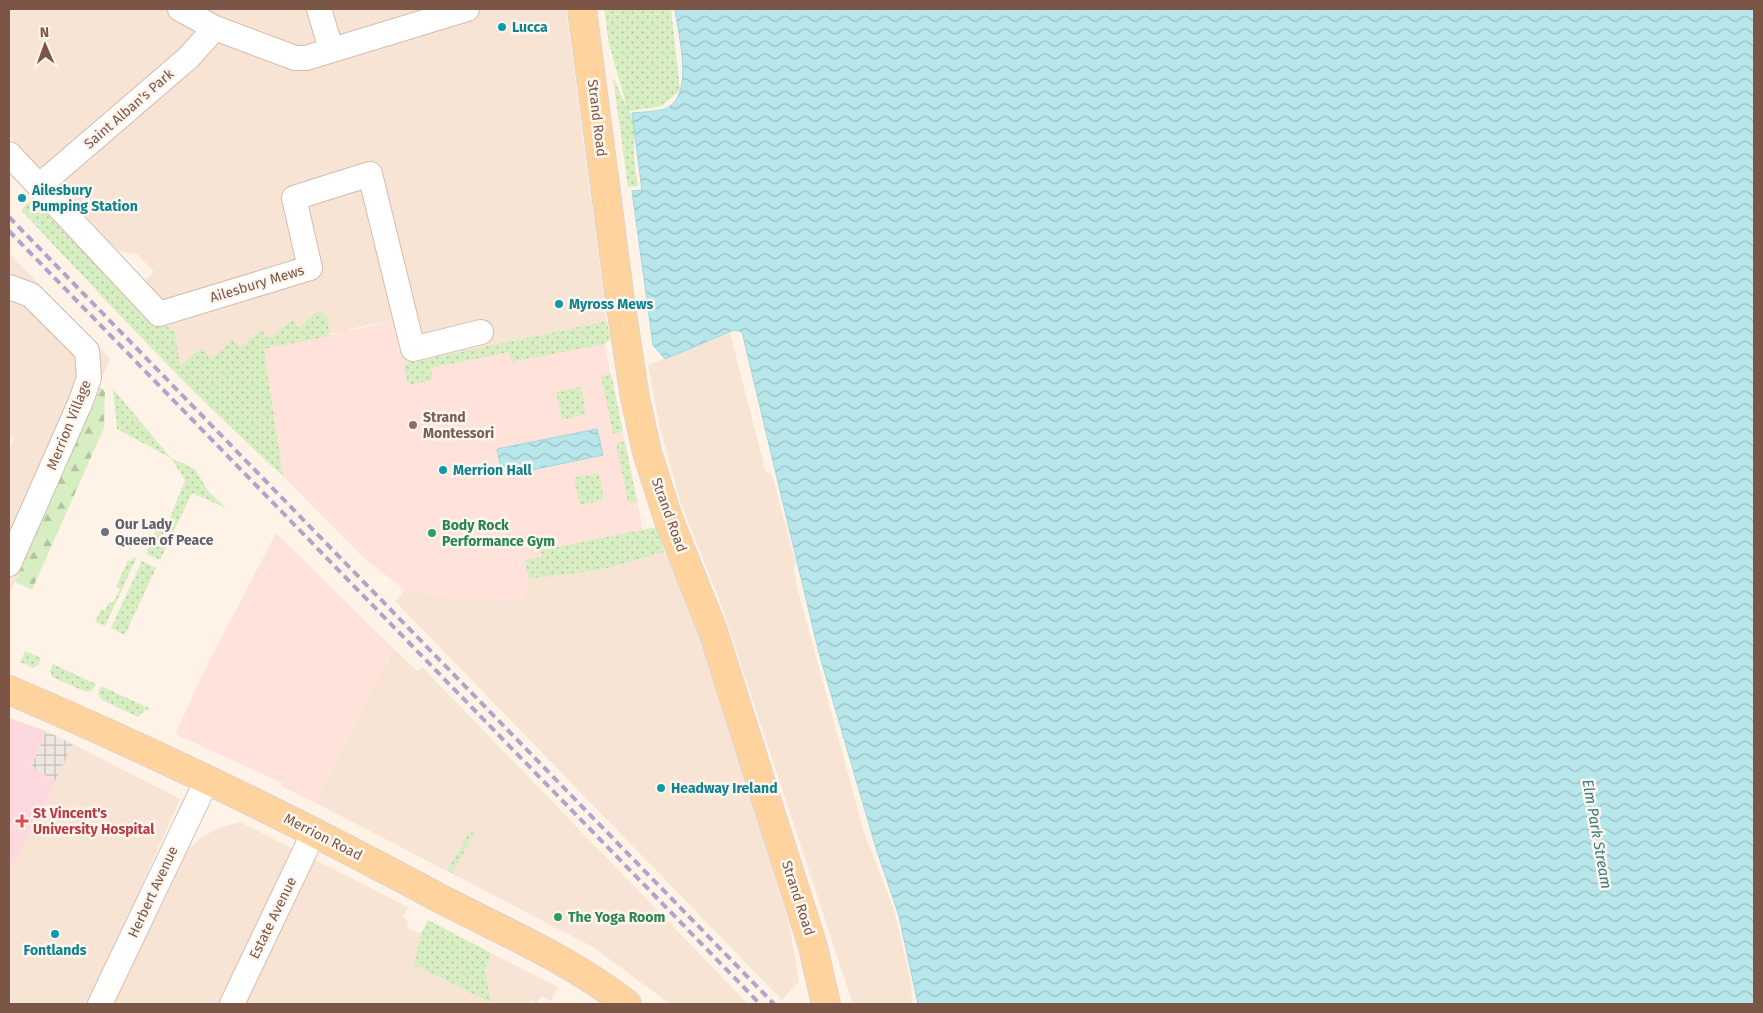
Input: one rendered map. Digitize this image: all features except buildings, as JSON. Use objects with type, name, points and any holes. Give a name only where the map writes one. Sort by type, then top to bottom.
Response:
[{"type":"main road","name":"Strand Road","points":[[582,9],[634,398],[647,452],[668,518],[711,623],[813,947],[826,1004]]},
{"type":"main road","name":"Merrion Road","points":[[9,690],[68,715],[208,780],[314,832],[576,970],[627,1004]]},
{"type":"street","points":[[180,9],[215,28],[295,58],[306,58],[468,9]]},
{"type":"street","points":[[319,9],[331,49]]},
{"type":"street","name":"Saint Alban's Park","points":[[39,186],[188,58],[215,28]]},
{"type":"street","points":[[9,154],[39,186]]},
{"type":"street","name":"Ailesbury Mews","points":[[39,186],[159,314],[310,268],[294,198],[370,174],[413,349],[481,332]]},
{"type":"street","name":"Merrion Village","points":[[9,287],[30,295],[87,351],[89,378],[82,401],[9,564]]},
{"type":"street","name":"Herbert Avenue","points":[[100,1004],[208,780]]},
{"type":"street","name":"Estate Avenue","points":[[232,1004],[314,832]]},
{"type":"shaded area","points":[[9,9],[566,9],[607,321],[404,364],[394,321],[363,326],[347,330],[347,332],[329,333],[329,336],[180,367],[158,321],[131,295],[154,272],[137,254],[118,251],[9,136]]},
{"type":"shaded area","points":[[9,253],[110,359],[9,595],[9,451],[14,438],[9,435]]},
{"type":"shaded area","points":[[394,321],[404,364],[585,325],[604,343],[643,530],[657,527],[664,552],[600,570],[529,579],[524,602],[456,598],[405,590],[365,559],[283,476],[264,349]]},
{"type":"shaded area","points":[[730,333],[766,473],[771,472],[796,564],[793,565],[797,587],[864,832],[895,913],[911,983],[912,1004],[853,1004],[721,604],[681,504],[659,424],[648,365]]},
{"type":"shaded area","points":[[276,533],[394,649],[316,803],[281,786],[282,783],[175,734],[204,672]]},
{"type":"shaded area","points":[[664,552],[690,599],[789,924],[799,981],[782,1000],[395,601],[405,590],[456,598],[529,579],[600,570]]},
{"type":"shaded area","points":[[394,649],[417,671],[422,667],[748,1004],[670,1004],[593,947],[316,803]]},
{"type":"shaded area","name":"St Vincent's University Hospital","points":[[9,718],[46,731],[31,767],[55,781],[16,860],[9,870]]},
{"type":"shaded area","points":[[46,731],[73,744],[55,781],[31,767]]},
{"type":"shaded area","points":[[73,744],[180,799],[130,912],[150,921],[186,852],[201,837],[221,827],[240,822],[408,907],[403,917],[407,920],[408,928],[487,960],[491,953],[558,987],[551,1001],[541,996],[537,1004],[532,1001],[528,1004],[9,1004],[9,870],[16,860]]},
{"type":"green space","points":[[604,9],[671,9],[680,90],[662,106],[629,111],[636,126],[634,148],[638,186],[628,187],[613,77],[627,107],[609,44]]},
{"type":"green space","points":[[36,195],[158,321],[175,332],[180,366],[202,348],[211,359],[233,340],[240,348],[261,330],[269,339],[292,320],[298,328],[319,311],[327,317],[329,336],[264,349],[283,476],[182,379],[21,210]]},
{"type":"green space","points":[[607,321],[610,339],[605,344],[511,362],[509,352],[431,368],[433,380],[408,385],[404,364]]},
{"type":"green space","points":[[611,374],[623,431],[613,434],[601,376]]},
{"type":"green space","points":[[98,386],[105,391],[104,428],[32,590],[15,582]]},
{"type":"green space","points":[[581,387],[586,414],[562,420],[556,392]]},
{"type":"green space","points":[[113,389],[171,458],[117,429]]},
{"type":"green space","points":[[625,442],[637,501],[628,502],[616,443]]},
{"type":"green space","points":[[171,458],[195,469],[208,491],[226,508],[192,493],[160,560],[146,554],[157,526],[163,529],[170,518],[185,480]]},
{"type":"green space","points":[[599,473],[604,500],[580,505],[574,478]]},
{"type":"green space","points":[[657,527],[664,552],[600,570],[529,579],[525,560],[542,557],[541,550]]},
{"type":"green space","points":[[133,557],[136,559],[105,626],[95,622],[101,609],[105,611],[109,602],[113,603],[120,588],[116,587],[128,560],[132,561]]},
{"type":"green space","points":[[142,561],[156,568],[125,635],[111,628]]},
{"type":"green space","points":[[25,651],[41,658],[38,665],[33,668],[20,662]]},
{"type":"green space","points":[[53,664],[96,684],[92,691],[86,692],[52,677],[50,671]]},
{"type":"green space","points":[[101,686],[149,708],[148,711],[145,710],[138,717],[102,700],[98,694]]},
{"type":"green space","points":[[470,831],[474,834],[452,873],[447,871]]},
{"type":"green space","points":[[428,920],[491,953],[485,971],[491,1003],[420,967],[413,966],[421,934]]},
{"type":"water","name":"Elm Park Stream","points":[[675,9],[1754,9],[1754,1004],[918,1004],[899,916],[876,848],[819,653],[742,332],[734,330],[665,359],[653,345],[632,191],[642,190],[632,113],[667,108],[676,101],[683,77],[683,63]]},
{"type":"water","points":[[597,429],[603,455],[503,476],[497,449]]},
{"type":"railway","points":[[9,217],[774,1004]]},
{"type":"railway","points":[[9,231],[760,1004]]},
{"type":"place","name":"Lucca","points":[[502,27]]},
{"type":"place","name":"Ailesbury Pumping Station","points":[[22,198]]},
{"type":"place","name":"Myross Mews","points":[[559,304]]},
{"type":"place","name":"Strand Montessori","points":[[413,425]]},
{"type":"place","name":"Merrion Hall","points":[[443,470]]},
{"type":"place","name":"Our Lady Queen of Peace","points":[[105,532]]},
{"type":"place","name":"Body Rock Performance Gym","points":[[432,533]]},
{"type":"place","name":"Headway Ireland","points":[[661,788]]},
{"type":"place","name":"St Vincent's University Hospital","points":[[22,821]]},
{"type":"place","name":"The Yoga Room","points":[[558,917]]},
{"type":"place","name":"Fontlands","points":[[55,934]]}]
